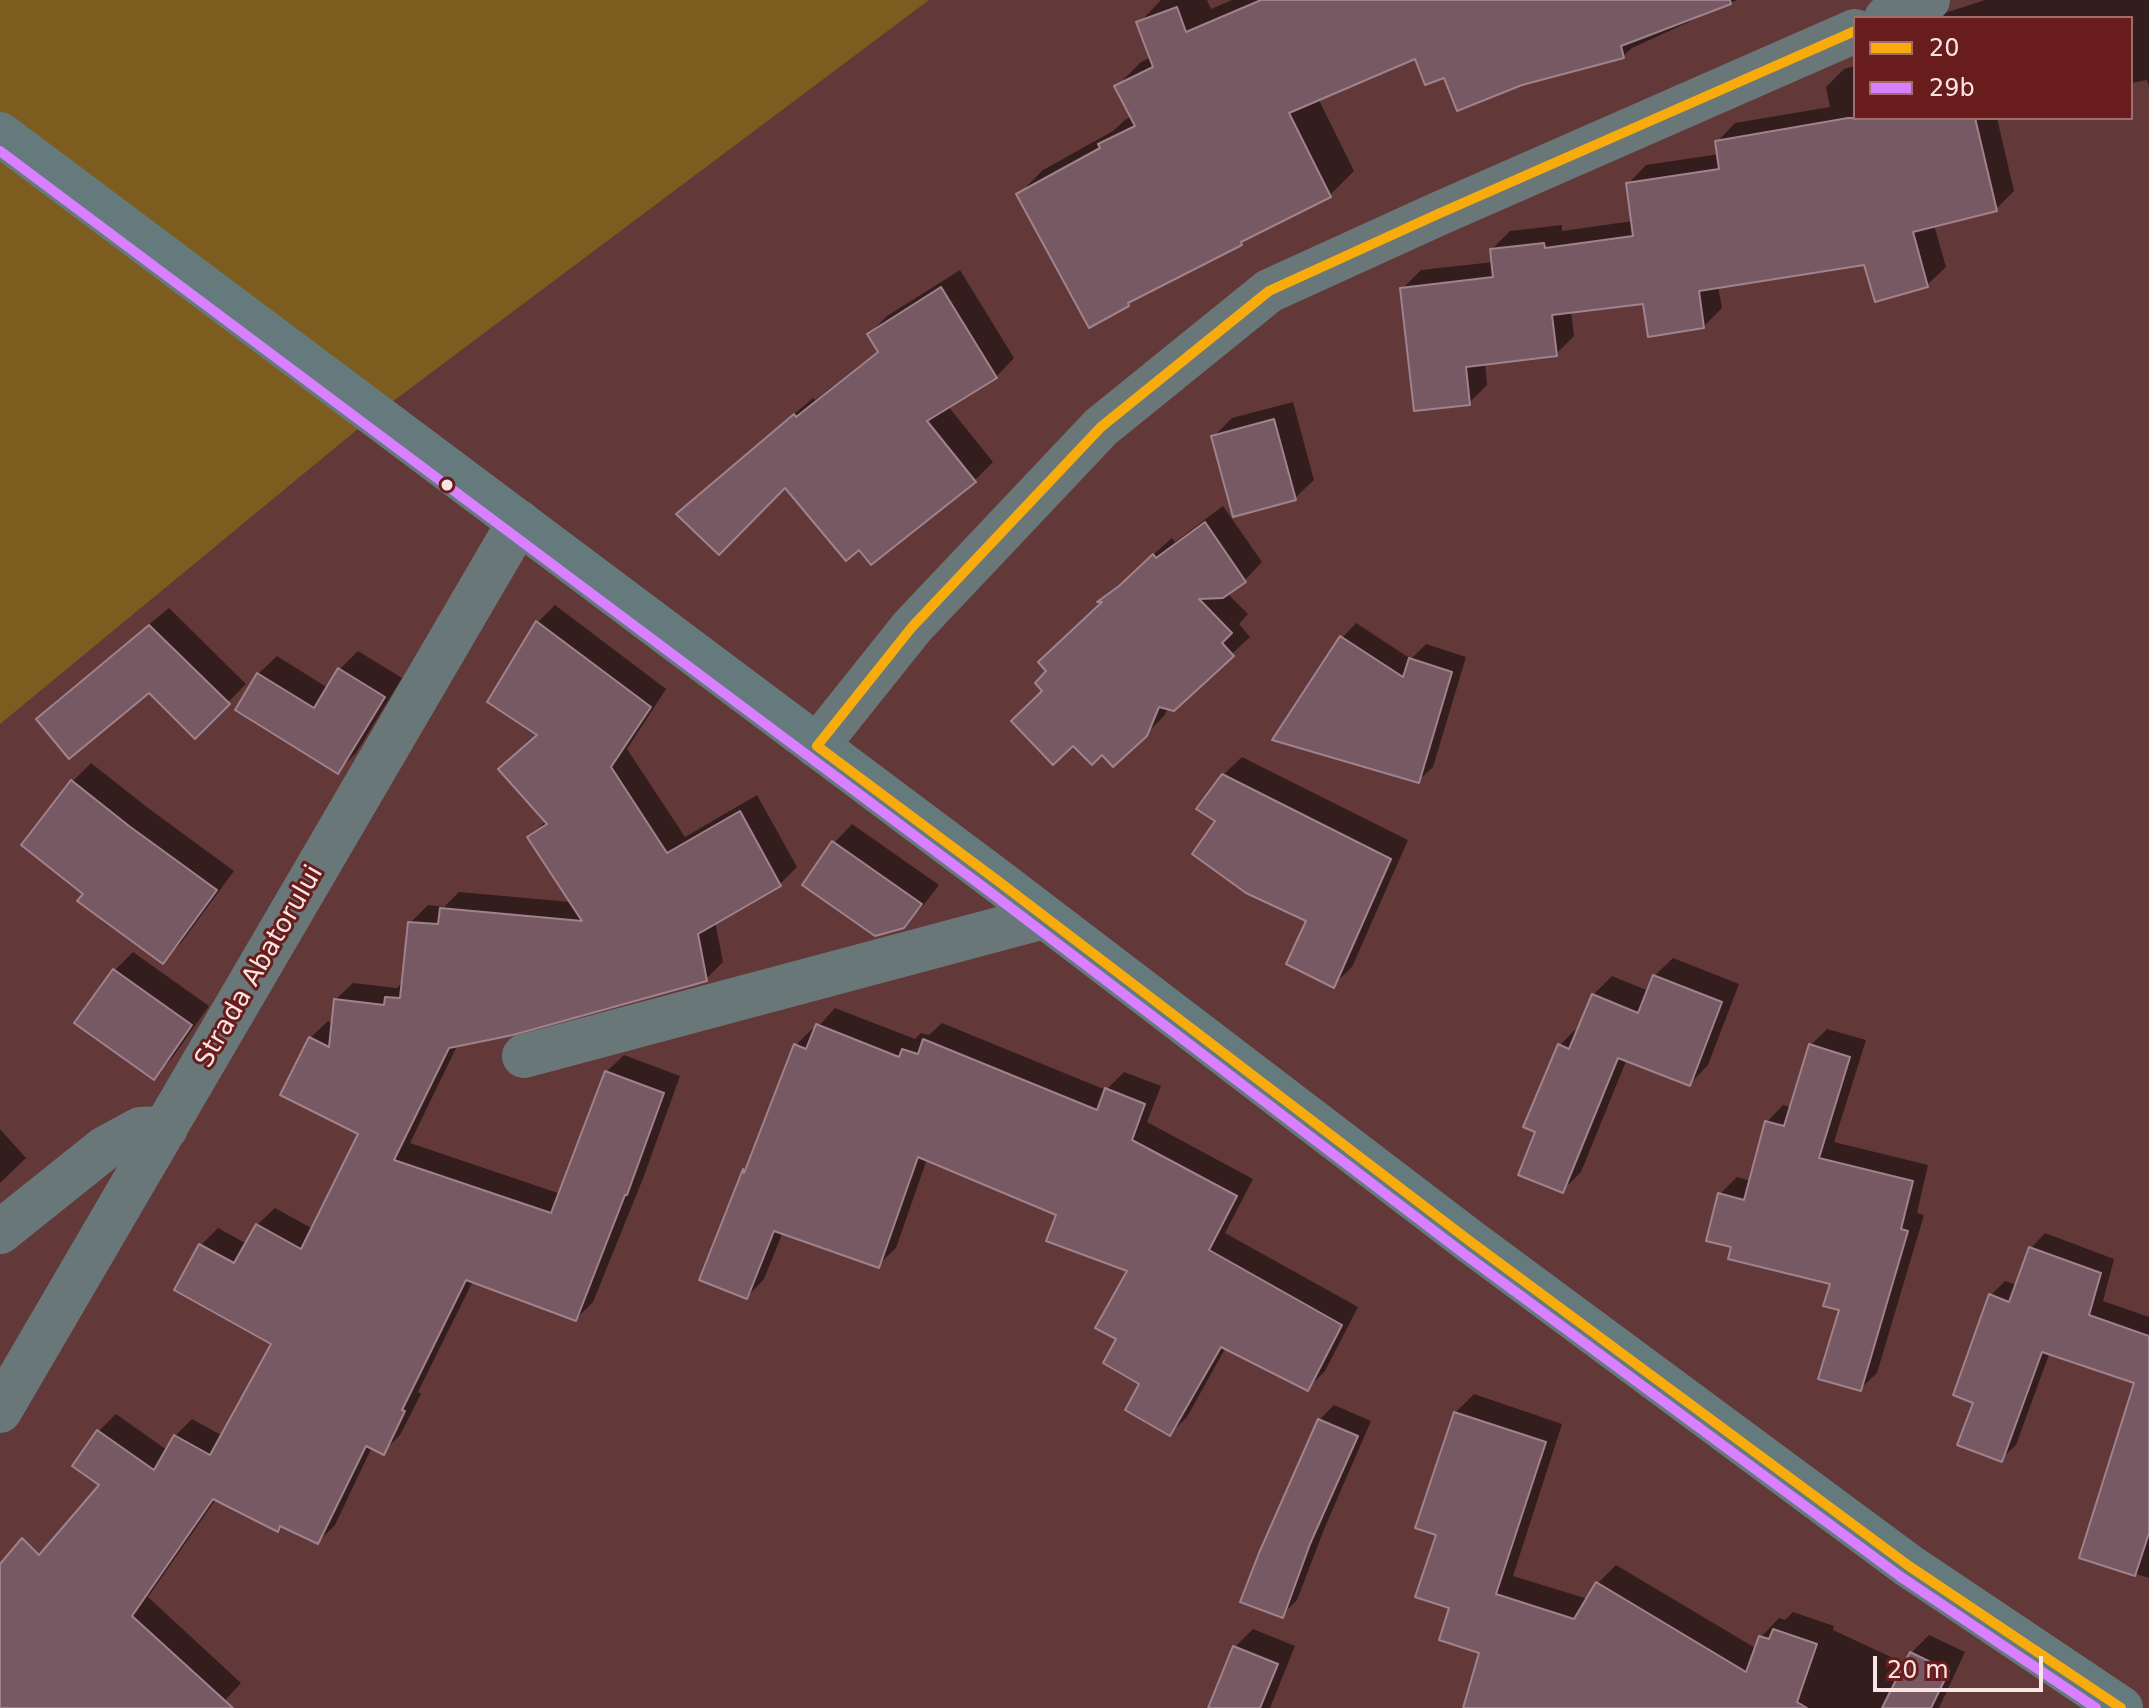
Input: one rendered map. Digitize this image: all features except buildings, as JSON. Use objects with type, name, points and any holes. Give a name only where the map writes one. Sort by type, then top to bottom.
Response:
[{"type":"main road","points":[[0,134],[1459,1232],[1909,1566],[2121,1708]]},
{"type":"street","points":[[1891,16],[1928,0]]},
{"type":"street","points":[[817,746],[912,627],[1101,427],[1269,291],[1452,207],[1853,32]]},
{"type":"street","name":"Strada Abatorului","points":[[0,1411],[519,522]]},
{"type":"street","points":[[524,1056],[1044,917]]},
{"type":"street","points":[[0,1232],[105,1148],[140,1129],[166,1128]]},
{"type":"shaded area","points":[[0,0],[929,0],[376,414],[0,724]]},
{"type":"transit line","name":"20","points":[[817,746],[912,627],[1101,427],[1269,291],[1853,32]]},
{"type":"transit line","name":"29b","points":[[0,151],[990,892],[1463,1253],[1901,1577],[2096,1708]]},
{"type":"transit line","name":"20","points":[[817,746],[1471,1242],[1909,1566],[2121,1708]]}]
